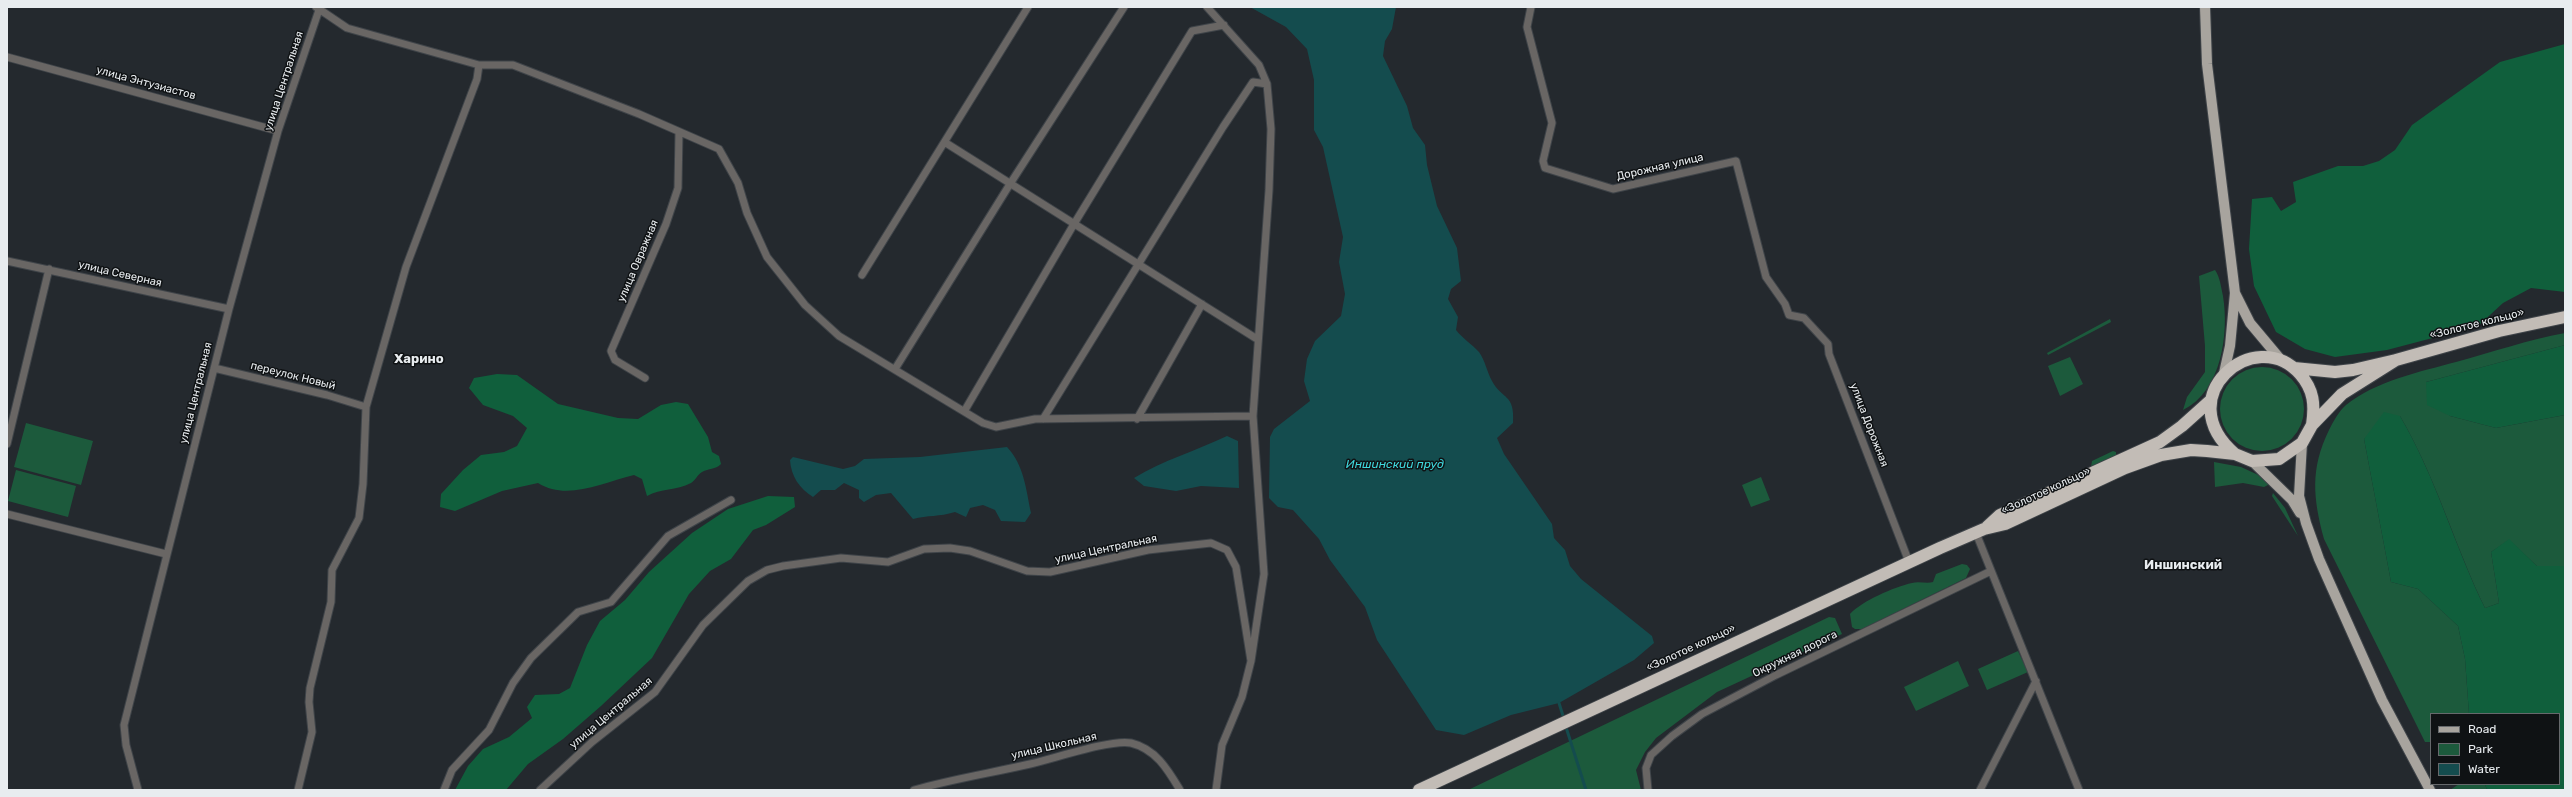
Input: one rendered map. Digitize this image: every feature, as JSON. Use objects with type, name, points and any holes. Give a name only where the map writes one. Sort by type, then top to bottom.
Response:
[{"type":"highway","name":"«Золотое кольцо»","points":[[2294,368],[2335,372],[2396,360],[2499,331],[2565,317]]},
{"type":"highway","name":"«Золотое кольцо»","points":[[2235,454],[2222,443],[2212,424],[2211,400],[2216,386],[2224,373],[2238,363],[2252,358],[2281,360],[2294,368],[2308,384],[2313,396],[2314,409],[2312,425]]},
{"type":"highway","name":"«Золотое кольцо»","points":[[1419,790],[1909,562],[1980,531],[2005,524],[2125,468],[2161,455],[2191,450],[2235,454],[2252,461],[2279,459],[2302,443],[2312,425],[2342,394],[2396,360]]},
{"type":"highway","name":"«Золотое кольцо»","points":[[1980,531],[2000,516],[2160,442],[2182,426],[2211,400]]},
{"type":"main road","points":[[2204,7],[2207,64],[2235,293],[2230,346],[2224,373]]},
{"type":"main road","points":[[2235,293],[2250,323],[2281,360]]},
{"type":"main road","points":[[2302,443],[2299,496],[2306,523],[2318,558],[2364,661],[2430,790]]},
{"type":"main road","points":[[2252,461],[2292,500],[2306,523]]},
{"type":"street","points":[[862,275],[946,143],[1028,7]]},
{"type":"street","points":[[895,369],[1010,184],[1124,7]]},
{"type":"street","points":[[1207,7],[1259,65],[1267,84],[1271,129],[1269,190],[1252,416],[1264,574],[1251,661],[1242,697],[1222,745],[1216,790]]},
{"type":"street","name":"Дорожная улица","points":[[1531,7],[1527,27],[1552,123],[1543,161],[1545,168],[1613,189],[1736,161],[1766,277],[1785,304],[1789,315]]},
{"type":"street","points":[[319,8],[347,28],[480,65],[513,65],[721,150],[738,183],[747,213],[767,257],[805,305],[839,336],[965,410],[983,423],[996,427],[1043,419],[1137,419],[1252,416]]},
{"type":"street","name":"улица Центральная","points":[[138,790],[126,745],[124,725],[166,554],[229,310],[278,131],[319,8]]},
{"type":"street","points":[[965,410],[1074,224],[1192,31],[1224,25]]},
{"type":"street","name":"улица Энтузиастов","points":[[7,58],[278,131]]},
{"type":"street","points":[[298,790],[312,732],[308,702],[331,602],[332,570],[359,518],[366,407],[406,268],[478,79],[480,65]]},
{"type":"street","points":[[1043,419],[1253,82],[1267,84]]},
{"type":"street","name":"улица Овражная","points":[[645,378],[615,360],[611,351],[666,224],[678,188],[679,132]]},
{"type":"street","points":[[946,143],[1257,340]]},
{"type":"street","points":[[7,261],[48,268],[229,310]]},
{"type":"street","points":[[7,444],[48,268]]},
{"type":"street","points":[[1137,419],[1202,304]]},
{"type":"street","name":"улица Дорожная","points":[[1789,315],[1804,318],[1828,344],[1829,354],[1909,562]]},
{"type":"street","name":"переулок Новый","points":[[214,368],[327,395],[366,407]]},
{"type":"street","points":[[444,790],[452,770],[489,730],[513,683],[531,658],[578,612],[611,602],[668,536],[731,500]]},
{"type":"street","points":[[7,514],[166,554]]},
{"type":"street","points":[[1980,531],[1991,571],[2079,790]]},
{"type":"street","name":"улица Центральная","points":[[540,790],[592,742],[655,692],[703,624],[748,581],[767,570],[783,566],[841,558],[888,562],[924,549],[950,548],[981,555],[1017,568],[1046,572],[1091,565],[1148,550],[1211,543],[1227,550],[1236,567],[1251,661]]},
{"type":"street","name":"Окружная дорога","points":[[1648,790],[1646,768],[1651,755],[1672,736],[1702,714],[1776,675],[1991,571]]},
{"type":"street","points":[[1980,790],[2036,681]]},
{"type":"street","name":"улица Школьная","points":[[914,790],[966,775],[1029,764],[1124,742],[1140,746],[1154,755],[1168,771],[1180,790]]},
{"type":"green space","points":[[2565,44],[2565,292],[2531,288],[2503,303],[2478,326],[2387,350],[2335,357],[2305,349],[2276,332],[2254,286],[2249,249],[2252,199],[2272,197],[2281,211],[2296,202],[2293,182],[2338,166],[2363,166],[2379,161],[2395,150],[2412,125],[2500,62]]},
{"type":"green space","points":[[2215,270],[2220,282],[2225,311],[2225,327],[2220,360],[2207,389],[2196,401],[2183,410],[2187,397],[2205,372],[2205,346],[2199,276]]},
{"type":"green space","points":[[2110,319],[2111,322],[2048,355],[2047,353]]},
{"type":"green space","points":[[2565,333],[2565,345],[2426,382],[2450,416],[2496,428],[2565,415],[2565,566],[2537,566],[2509,540],[2491,552],[2499,603],[2485,608],[2435,487],[2413,439],[2400,416],[2364,439],[2391,582],[2418,589],[2458,626],[2465,659],[2469,713],[2430,713],[2430,742],[2425,742],[2324,539],[2317,510],[2315,484],[2316,471],[2323,444],[2332,424],[2343,407],[2384,383]]},
{"type":"green space","points":[[2565,345],[2565,415],[2496,428],[2450,416],[2427,405],[2426,382]]},
{"type":"green space","points":[[2070,357],[2083,384],[2060,396],[2048,366]]},
{"type":"green space","points":[[2262,367],[2278,370],[2292,379],[2301,393],[2304,409],[2301,425],[2292,439],[2278,448],[2262,451],[2246,448],[2232,439],[2223,425],[2220,409],[2223,393],[2232,379],[2246,370]]},
{"type":"green space","points":[[497,374],[517,375],[558,404],[618,418],[638,419],[661,405],[676,402],[688,404],[708,437],[712,452],[719,456],[721,464],[702,472],[692,482],[685,486],[652,493],[647,496],[642,479],[634,475],[597,486],[572,490],[549,488],[538,483],[502,491],[455,511],[440,507],[441,494],[463,470],[481,455],[504,452],[517,446],[527,428],[513,416],[483,405],[469,388],[474,378]]},
{"type":"green space","points":[[2384,412],[2400,416],[2413,439],[2435,487],[2485,608],[2499,603],[2491,552],[2509,539],[2537,566],[2565,566],[2565,790],[2487,790],[2485,785],[2560,785],[2560,713],[2469,713],[2465,659],[2458,626],[2418,589],[2391,582],[2364,439]]},
{"type":"green space","points":[[26,423],[93,441],[81,485],[14,467]]},
{"type":"green space","points":[[2113,451],[2116,452],[2116,456],[2091,467],[2092,461]]},
{"type":"green space","points":[[2214,462],[2241,467],[2267,479],[2268,485],[2264,487],[2243,483],[2215,487]]},
{"type":"green space","points":[[16,470],[76,486],[68,517],[8,501]]},
{"type":"green space","points":[[1761,477],[1770,500],[1751,507],[1742,485]]},
{"type":"green space","points":[[2273,493],[2285,508],[2298,536],[2272,496]]},
{"type":"green space","points":[[768,496],[794,497],[795,507],[766,525],[753,530],[731,559],[710,571],[689,594],[652,658],[601,706],[563,739],[528,764],[506,790],[455,790],[468,766],[483,749],[509,737],[532,718],[527,707],[535,695],[559,694],[570,688],[587,645],[600,621],[625,600],[649,572],[692,533],[728,509]]},
{"type":"green space","points":[[1962,564],[1967,565],[1970,569],[1966,578],[1862,629],[1855,629],[1852,627],[1850,614],[1862,604],[1888,591],[1905,585],[1915,582],[1933,582],[1936,574]]},
{"type":"green space","points":[[1829,617],[1835,618],[1842,634],[1717,692],[1656,738],[1645,752],[1636,770],[1641,790],[1468,790]]},
{"type":"green space","points":[[2018,651],[2028,672],[1987,690],[1978,669]]},
{"type":"green space","points":[[1958,661],[1969,686],[1916,711],[1904,687]]},
{"type":"green space","points":[[2458,785],[2485,785],[2487,790],[2450,790]]},
{"type":"water","name":"Иншинский пруд","points":[[1250,7],[1396,7],[1392,29],[1385,41],[1383,56],[1407,106],[1413,128],[1425,145],[1427,165],[1437,206],[1457,248],[1461,281],[1451,289],[1448,299],[1458,317],[1456,330],[1479,352],[1492,381],[1512,406],[1513,423],[1497,438],[1504,454],[1552,524],[1554,538],[1565,550],[1570,566],[1581,579],[1652,636],[1654,643],[1634,660],[1559,703],[1511,715],[1464,735],[1436,730],[1377,640],[1365,607],[1330,560],[1319,539],[1293,510],[1278,507],[1269,498],[1270,437],[1274,429],[1310,401],[1304,381],[1307,359],[1315,341],[1341,316],[1345,294],[1339,262],[1343,237],[1323,147],[1314,130],[1314,80],[1307,49],[1286,27]]},
{"type":"water","points":[[1227,436],[1238,441],[1239,488],[1201,486],[1176,491],[1144,486],[1134,478],[1156,466]]},
{"type":"water","points":[[1007,447],[1013,454],[1021,469],[1026,486],[1031,513],[1025,522],[1001,521],[995,510],[983,505],[970,508],[966,517],[955,512],[913,519],[891,493],[876,495],[864,502],[859,498],[859,490],[844,483],[835,490],[821,490],[813,497],[800,486],[792,471],[790,460],[793,457],[843,469],[855,466],[864,459],[920,457]]},
{"type":"waterway","points":[[1559,703],[1564,719]]},
{"type":"waterway","points":[[1565,724],[1586,790]]},
{"type":"district","name":"Харино","points":[[419,359]]},
{"type":"district","name":"Иншинский","points":[[2183,565]]}]
